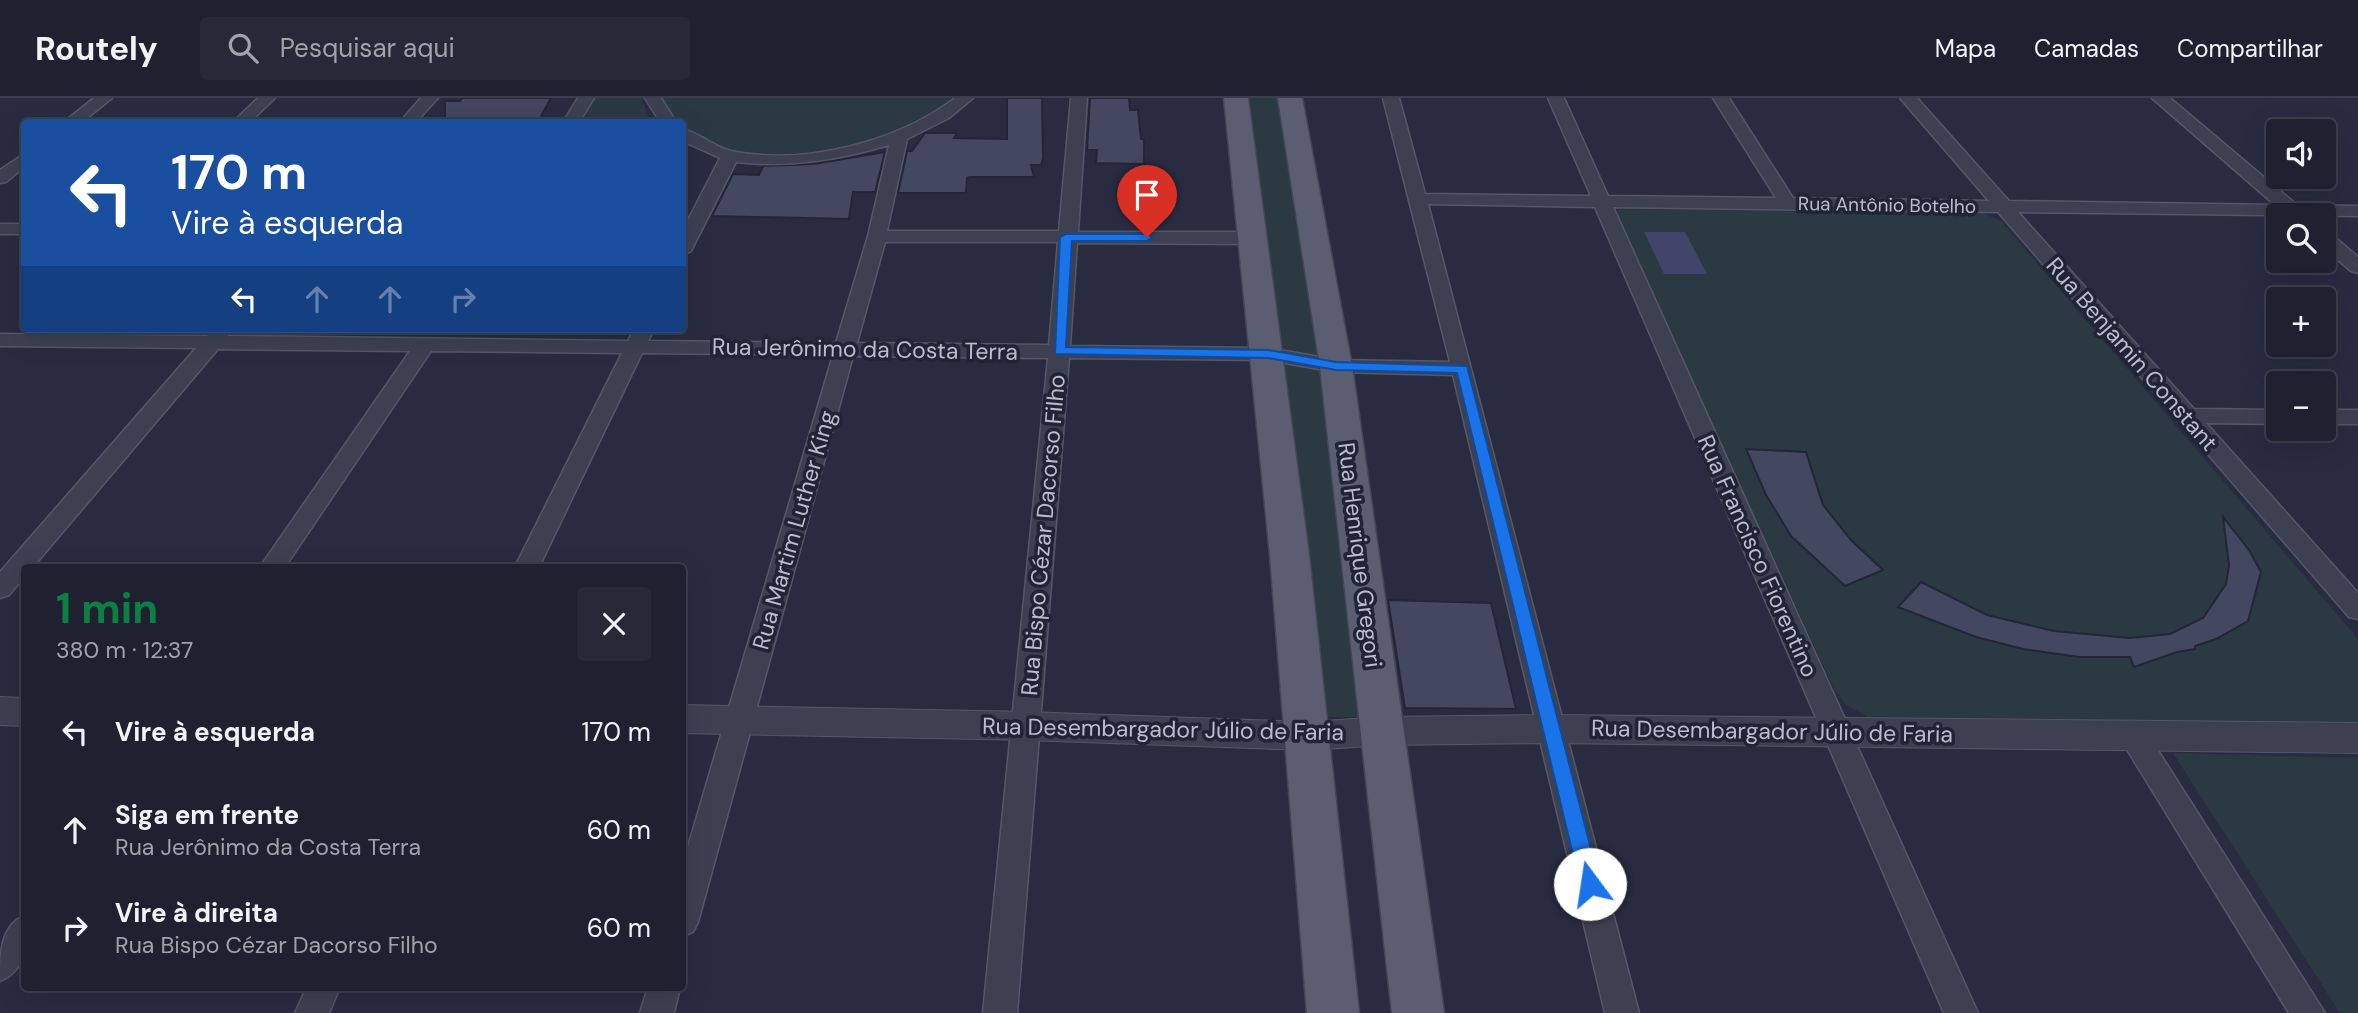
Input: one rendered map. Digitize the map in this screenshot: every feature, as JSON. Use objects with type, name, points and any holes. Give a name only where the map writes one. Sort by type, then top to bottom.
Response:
[{"type":"main road","points":[[1236,98],[1268,354],[1309,736],[1333,1013]]},
{"type":"main road","name":"Rua Henrique Gregori","points":[[1290,98],[1336,366],[1418,1013]]},
{"type":"street","points":[[76,119],[104,98]]},
{"type":"street","points":[[243,119],[267,98]]},
{"type":"street","points":[[411,119],[430,98]]},
{"type":"street","points":[[573,119],[586,98]]},
{"type":"street","points":[[653,98],[666,119]]},
{"type":"street","points":[[686,136],[711,150],[730,156],[750,159],[811,156],[878,146],[933,120],[965,98]]},
{"type":"street","name":"Rua Bispo Cézar Dacorso Filho","points":[[999,1013],[1059,351],[1079,98]]},
{"type":"street","points":[[1391,98],[1462,369],[1622,1013]]},
{"type":"street","name":"Rua Francisco Fiorentino","points":[[1556,98],[1961,1013]]},
{"type":"street","points":[[1721,98],[1788,204]]},
{"type":"street","name":"Rua Benjamin Constant","points":[[1908,98],[2358,610]]},
{"type":"street","points":[[2160,98],[2283,203]]},
{"type":"street","name":"Rua Martim Luther King","points":[[686,908],[877,236],[899,138]]},
{"type":"street","points":[[686,238],[730,156]]},
{"type":"street","points":[[0,178],[21,161]]},
{"type":"street","name":"Rua Antônio Botelho","points":[[1416,199],[2001,206],[2266,212]]},
{"type":"street","name":"Rua Antônio Botelho","points":[[2336,212],[2358,211]]},
{"type":"street","points":[[0,229],[21,229]]},
{"type":"street","points":[[877,236],[1254,238]]},
{"type":"street","points":[[2336,248],[2358,267]]},
{"type":"street","points":[[22,564],[219,335]]},
{"type":"street","name":"Rua Jerônimo da Costa Terra","points":[[2,342],[219,335],[424,346],[640,338],[845,348],[1268,354],[1336,366],[1462,369]]},
{"type":"street","points":[[528,564],[640,338]]},
{"type":"street","points":[[274,564],[424,346]]},
{"type":"street","points":[[2186,416],[2266,416]]},
{"type":"street","points":[[2336,417],[2358,417]]},
{"type":"street","points":[[0,589],[21,565]]},
{"type":"street","points":[[0,711],[21,712]]},
{"type":"street","name":"Rua Desembargador Júlio de Faria","points":[[686,719],[1026,726],[1309,736],[1384,731],[1552,729],[2358,738]]},
{"type":"street","points":[[2133,735],[2308,1013]]},
{"type":"street","points":[[0,966],[21,934]]},
{"type":"street","points":[[312,1013],[322,991]]},
{"type":"street","points":[[657,1013],[663,991]]},
{"type":"shaded area","points":[[594,98],[641,98],[650,119],[582,119]]},
{"type":"shaded area","points":[[658,98],[951,98],[941,107],[897,130],[844,147],[815,152],[757,154],[730,150],[703,142],[686,132],[686,119],[673,119]]},
{"type":"shaded area","points":[[1245,98],[1284,98],[1368,713],[1362,717],[1290,717]]},
{"type":"shaded area","points":[[1615,211],[1982,213],[2001,221],[2358,639],[2358,725],[1868,717],[1846,705],[1834,689],[1616,215]]},
{"type":"shaded area","points":[[2173,753],[2358,758],[2358,1013],[2340,1013]]},
{"type":"water","points":[[1644,232],[1685,232],[1707,274],[1664,274]]},
{"type":"building","points":[[462,98],[551,98],[540,119],[445,119],[445,101],[460,101]]},
{"type":"building","points":[[1007,98],[1042,98],[1043,158],[1041,165],[1031,165],[1034,177],[970,177],[967,178],[966,193],[898,193],[907,151],[912,151],[925,133],[957,133],[954,138],[1007,139]]},
{"type":"building","points":[[1090,98],[1129,98],[1130,110],[1138,110],[1141,139],[1144,139],[1144,164],[1096,163],[1097,150],[1087,150]]},
{"type":"building","points":[[885,152],[875,192],[853,192],[849,219],[712,216],[733,174],[759,175],[763,166],[814,164]]},
{"type":"building","points":[[1746,449],[1806,452],[1823,505],[1851,540],[1883,570],[1845,586],[1791,536],[1766,495]]},
{"type":"building","points":[[2223,517],[2249,550],[2261,572],[2248,621],[2216,639],[2195,646],[2195,649],[2177,652],[2134,667],[2130,657],[2079,657],[2023,649],[1976,637],[1898,607],[1921,582],[1987,615],[2054,631],[2130,638],[2170,634],[2203,618],[2226,584],[2229,565]]},
{"type":"building","points":[[1388,600],[1491,603],[1516,709],[1405,708]]},
{"type":"route","points":[[1147,237],[1066,237],[1059,351],[1268,354],[1336,366],[1462,369],[1590,884]]}]
